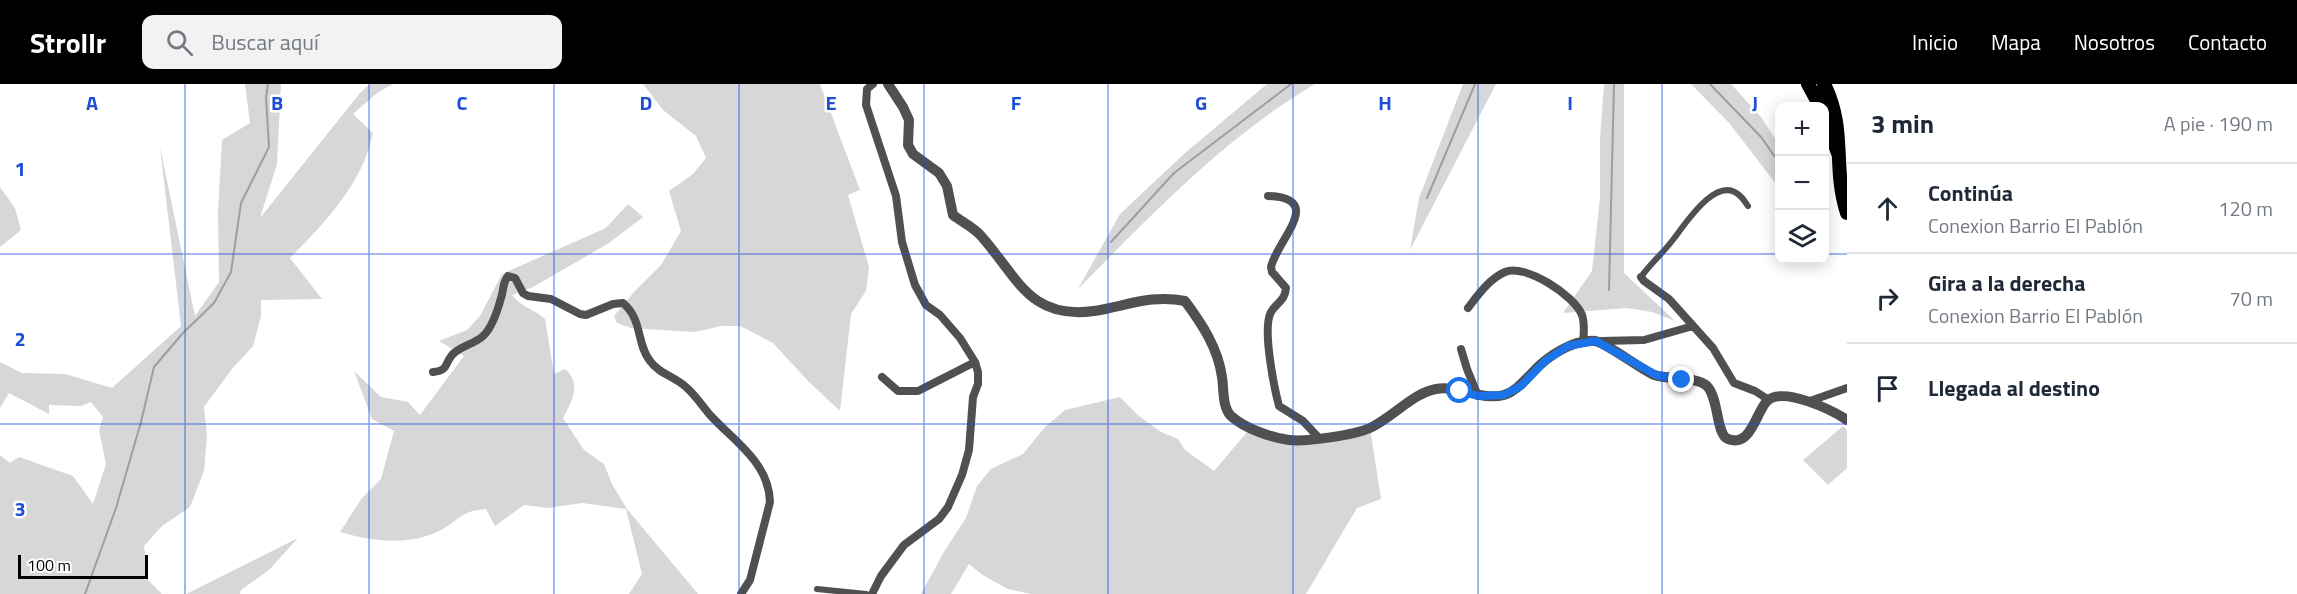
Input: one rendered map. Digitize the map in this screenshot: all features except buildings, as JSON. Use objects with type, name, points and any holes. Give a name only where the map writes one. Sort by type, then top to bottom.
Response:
[{"type":"highway","points":[[1808,84],[1819,102]]},
{"type":"highway","points":[[1824,84],[1839,116],[1842,138],[1841,184],[1847,213]]},
{"type":"highway","points":[[1829,130],[1841,162]]},
{"type":"street","points":[[872,594],[881,576],[904,545],[939,519],[948,507],[962,475],[969,450],[973,397],[978,384],[975,362],[960,338],[940,315],[926,305],[915,285],[902,242],[896,196],[866,105],[867,89],[873,84]]},
{"type":"street","points":[[888,84],[909,120],[908,145],[912,154],[939,173],[947,186],[953,214],[980,234],[1020,285],[1051,309],[1070,314],[1129,305],[1151,298],[1168,297],[1185,301],[1197,316],[1219,359],[1224,401],[1230,416],[1269,436],[1292,440],[1319,438],[1370,428],[1409,402],[1437,389],[1460,391],[1478,396],[1504,395],[1521,386],[1545,361],[1568,346],[1596,341],[1644,340],[1693,326]]},
{"type":"street","points":[[1748,206],[1738,193],[1724,190],[1711,195],[1692,214],[1671,243],[1649,265],[1641,277],[1669,299],[1713,348],[1734,384],[1755,391],[1768,400]]},
{"type":"street","points":[[1268,196],[1280,197],[1293,202],[1297,210],[1296,220],[1271,267],[1272,272],[1286,288],[1285,296],[1271,312],[1268,325],[1272,380],[1279,406],[1302,421],[1319,438]]},
{"type":"street","points":[[1468,308],[1485,286],[1505,271],[1515,270],[1535,275],[1562,292],[1577,305],[1582,315],[1585,332],[1583,343]]},
{"type":"street","points":[[433,372],[441,371],[448,365],[451,356],[483,336],[495,314],[502,296],[504,281],[508,276],[515,278],[523,293],[528,297],[552,299],[580,314],[586,315],[613,304],[623,303],[631,310],[639,327],[648,359],[657,369],[686,387],[711,416],[743,447],[766,479],[770,489],[770,502],[750,580],[741,594]]},
{"type":"street","points":[[1596,341],[1656,375],[1696,380],[1706,386],[1714,398],[1722,432],[1725,438],[1730,440],[1745,436],[1751,430],[1768,400],[1775,397],[1810,401],[1847,420]]},
{"type":"street","points":[[1461,349],[1478,396]]},
{"type":"street","points":[[882,377],[898,391],[918,391],[975,362]]},
{"type":"street","points":[[1810,401],[1847,388]]},
{"type":"street","points":[[816,589],[867,594]]},
{"type":"shaded area","points":[[245,84],[281,84],[277,164],[260,218],[360,93],[370,84],[393,84],[377,93],[353,114],[373,133],[368,152],[341,201],[290,258],[322,299],[261,300],[261,316],[253,346],[232,369],[204,407],[207,435],[204,471],[190,507],[162,526],[144,546],[148,580],[162,594],[0,594],[0,455],[10,463],[19,457],[73,476],[93,504],[106,464],[99,430],[103,417],[91,402],[81,406],[49,405],[49,414],[9,393],[0,408],[0,362],[22,373],[65,374],[112,388],[181,326],[160,147],[195,316],[219,282],[218,212],[222,140],[250,123]]},
{"type":"shaded area","points":[[643,84],[820,84],[860,190],[848,195],[869,267],[866,291],[851,314],[840,411],[773,343],[740,326],[721,326],[695,332],[631,328],[617,323],[614,316],[661,265],[681,231],[669,191],[693,174],[706,158],[696,136],[663,110]]},
{"type":"shaded area","points":[[1267,84],[1315,84],[1250,128],[1220,153],[1161,206],[1078,289],[1120,214],[1185,153]]},
{"type":"shaded area","points":[[1463,84],[1496,84],[1410,250],[1419,198]]},
{"type":"shaded area","points":[[1604,84],[1624,84],[1624,273],[1675,321],[1652,312],[1627,308],[1563,313],[1592,271],[1600,198],[1600,138]]},
{"type":"shaded area","points":[[1691,84],[1731,84],[1761,117],[1775,139],[1775,183],[1730,124]]},
{"type":"shaded area","points":[[0,187],[15,208],[21,230],[0,247]]},
{"type":"shaded area","points":[[628,204],[643,217],[609,243],[533,287],[512,295],[545,319],[554,374],[565,369],[573,381],[574,393],[563,418],[584,450],[604,464],[612,484],[627,509],[698,594],[629,594],[642,574],[626,509],[582,503],[548,508],[524,505],[495,526],[486,509],[477,510],[464,515],[437,532],[401,541],[376,540],[340,532],[362,498],[381,479],[394,431],[372,419],[354,371],[381,397],[408,402],[420,415],[464,356],[439,341],[467,330],[480,316],[502,274],[606,228]]},
{"type":"shaded area","points":[[1120,397],[1139,416],[1161,432],[1178,439],[1185,450],[1214,471],[1247,432],[1291,443],[1370,428],[1381,499],[1357,508],[1306,594],[1031,594],[1008,589],[984,576],[969,564],[951,594],[921,594],[966,518],[977,486],[991,469],[1023,454],[1045,427],[1065,410]]},
{"type":"shaded area","points":[[1843,426],[1847,430],[1847,468],[1828,485],[1803,460]]},
{"type":"shaded area","points":[[298,538],[269,570],[241,590],[240,594],[186,594]]},
{"type":"waterway","points":[[85,594],[116,508],[154,367],[183,333],[214,303],[231,272],[241,203],[269,147],[266,97],[268,84]]},
{"type":"waterway","points":[[1111,242],[1174,173],[1291,84]]},
{"type":"waterway","points":[[1427,198],[1475,84]]},
{"type":"waterway","points":[[1609,290],[1614,84]]},
{"type":"waterway","points":[[1710,84],[1761,137],[1775,157]]},
{"type":"route","points":[[1460,391],[1478,396],[1504,395],[1521,386],[1545,361],[1568,346],[1596,341],[1647,371],[1682,380]]}]
